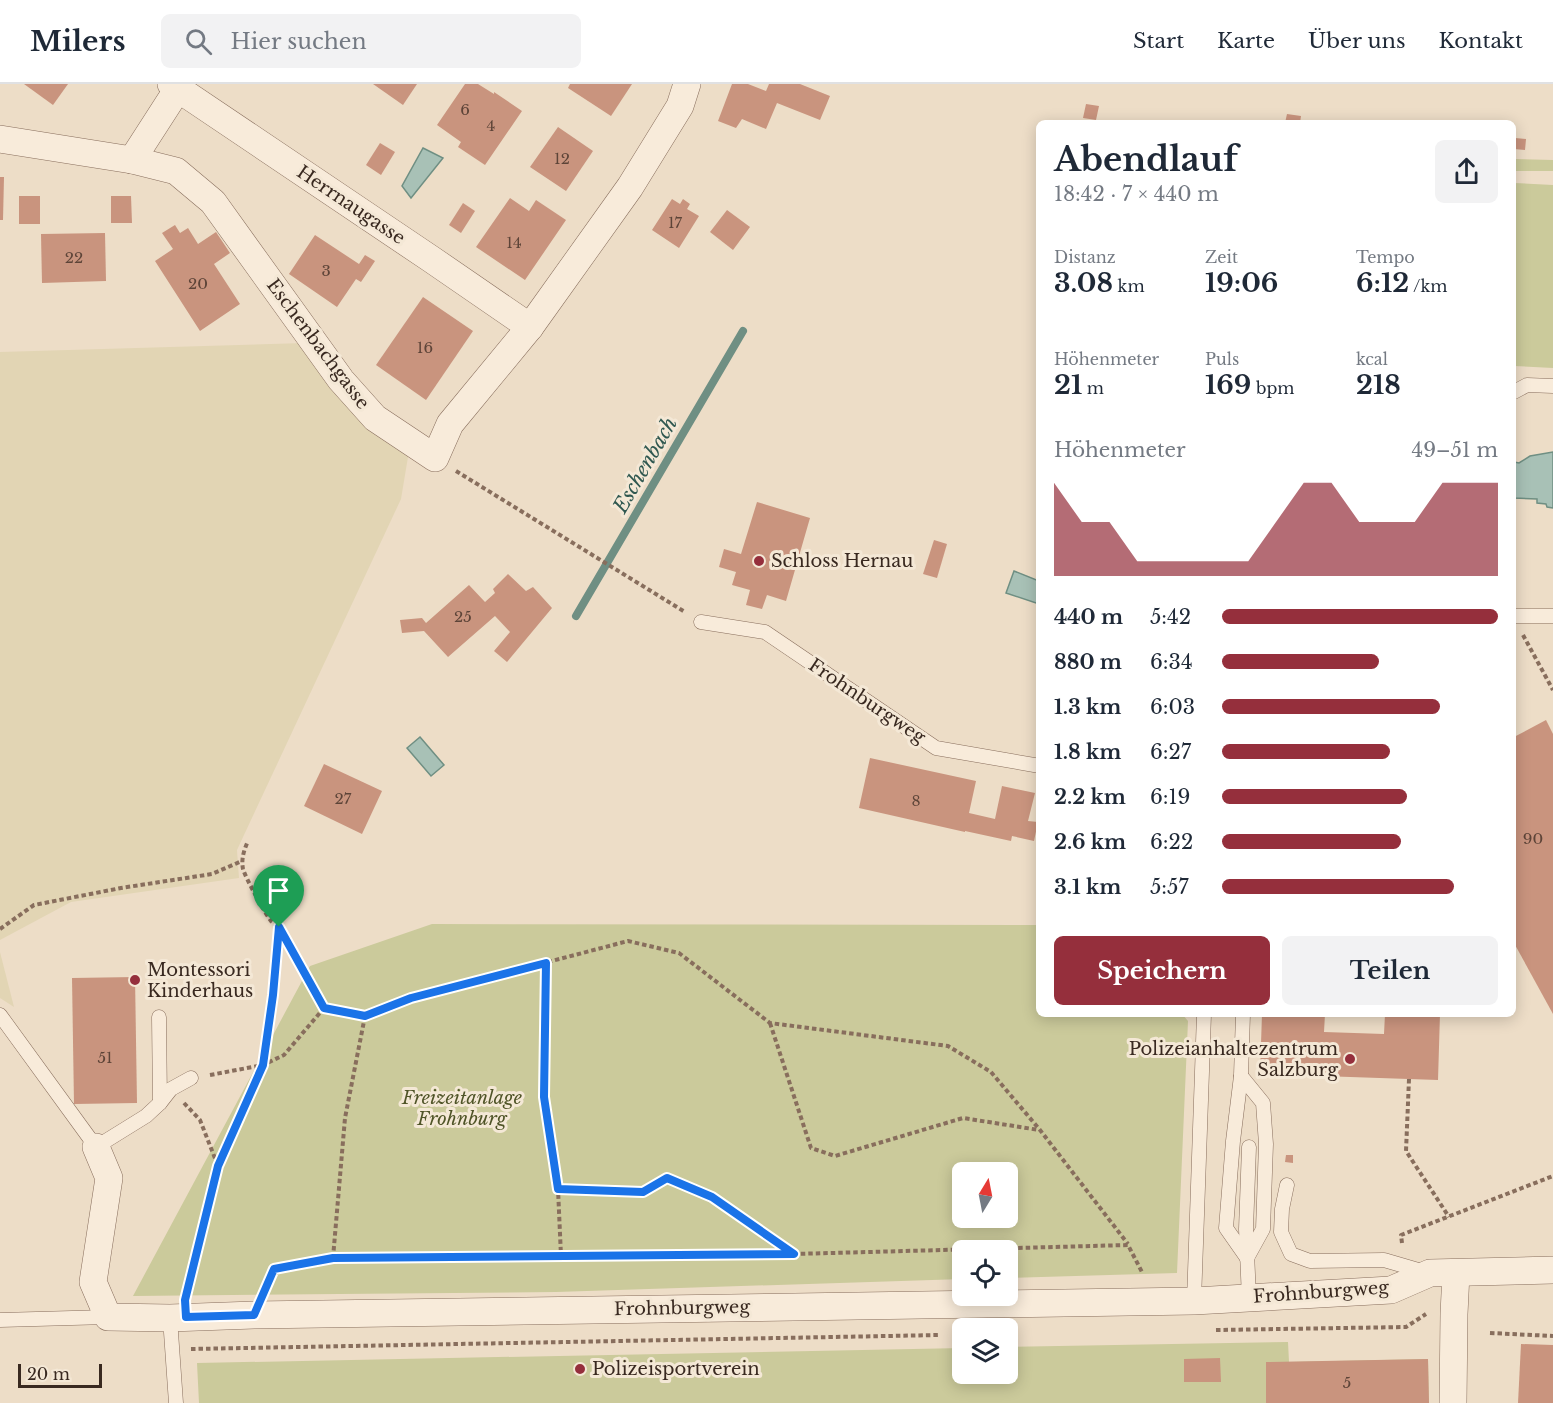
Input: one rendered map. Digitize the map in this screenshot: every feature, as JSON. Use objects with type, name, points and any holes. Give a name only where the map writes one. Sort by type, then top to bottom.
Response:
[{"type":"street","points":[[435,458],[450,424],[530,327],[630,187],[680,106],[687,84]]},
{"type":"street","points":[[132,160],[176,86]]},
{"type":"street","name":"Herrnaugasse","points":[[176,86],[530,327]]},
{"type":"street","name":"Eschenbachgasse","points":[[0,139],[132,160],[176,171],[213,202],[341,380],[375,418],[435,458]]},
{"type":"street","points":[[96,1147],[109,1178],[93,1282],[108,1317]]},
{"type":"street","name":"Frohnburgweg","points":[[108,1317],[1194,1301],[1391,1290],[1443,1273],[1553,1270]]},
{"type":"street","points":[[1443,1273],[1454,1314],[1453,1403]]},
{"type":"lane","points":[[1516,391],[1527,385],[1553,386]]},
{"type":"lane","points":[[1516,621],[1553,616]]},
{"type":"lane","name":"Frohnburgweg","points":[[701,622],[765,632],[936,748],[1036,765]]},
{"type":"lane","points":[[0,1015],[96,1147],[146,1116],[171,1089],[191,1078]]},
{"type":"lane","points":[[159,1017],[160,1103]]},
{"type":"lane","points":[[1194,1301],[1204,1017]]},
{"type":"lane","points":[[1243,1017],[1241,1076],[1226,1228],[1247,1258]]},
{"type":"lane","points":[[1241,1076],[1263,1103],[1266,1144],[1263,1229],[1247,1258]]},
{"type":"lane","points":[[1249,1298],[1245,1229],[1250,1147]]},
{"type":"lane","points":[[1287,1185],[1282,1209],[1281,1232],[1291,1254],[1310,1261],[1384,1260],[1443,1273]]},
{"type":"lane","points":[[0,1320],[108,1317]]},
{"type":"lane","points":[[176,1403],[172,1350],[178,1317]]},
{"type":"path","points":[[435,458],[701,622]]},
{"type":"path","points":[[1516,621],[1553,690]]},
{"type":"path","points":[[248,841],[242,861],[247,880],[272,921],[279,927],[324,1008],[365,1016],[411,998],[628,941],[679,953],[770,1023],[948,1046],[991,1072],[1040,1130],[1128,1245],[1144,1276],[1139,1301]]},
{"type":"path","points":[[0,929],[34,905],[121,888],[212,874],[242,861]]},
{"type":"path","points":[[178,1317],[185,1300],[218,1166],[263,1065],[273,995],[279,927]]},
{"type":"path","points":[[546,963],[544,1097],[558,1189],[561,1257]]},
{"type":"path","points":[[191,1078],[263,1065],[284,1055],[324,1008]]},
{"type":"path","points":[[333,1258],[345,1118],[365,1016]]},
{"type":"path","points":[[770,1023],[811,1148],[835,1156],[963,1118],[1040,1130]]},
{"type":"path","points":[[1409,1079],[1406,1151],[1449,1217]]},
{"type":"path","points":[[171,1089],[200,1120],[218,1166]]},
{"type":"path","points":[[1402,1247],[1401,1235],[1553,1176]]},
{"type":"path","points":[[558,1189],[643,1192],[667,1178],[712,1197],[794,1254]]},
{"type":"path","points":[[254,1315],[274,1269],[333,1258],[794,1254],[1128,1245]]},
{"type":"path","points":[[1406,1327],[1428,1313]]},
{"type":"path","points":[[1490,1333],[1553,1336]]},
{"type":"path","points":[[172,1350],[951,1335]]},
{"type":"shaded area","points":[[423,148],[443,158],[411,198],[402,186]]},
{"type":"shaded area","points":[[305,343],[409,451],[401,499],[237,850],[239,878],[71,902],[0,940],[0,352]]},
{"type":"shaded area","points":[[1553,452],[1553,508],[1537,503],[1537,499],[1516,498],[1516,462],[1530,456]]},
{"type":"shaded area","points":[[1014,571],[1036,580],[1036,603],[1006,593]]},
{"type":"shaded area","points":[[420,737],[444,765],[431,776],[407,748]]},
{"type":"shaded area","points":[[0,952],[14,1007],[0,998]]},
{"type":"green space","points":[[1516,159],[1553,160],[1553,171],[1516,171]]},
{"type":"green space","points":[[1516,183],[1553,185],[1553,368],[1516,366]]},
{"type":"green space","name":"Freizeitanlage Frohnburg","points":[[432,924],[1036,925],[1036,1017],[1185,1017],[1188,1021],[1177,1273],[1018,1278],[1018,1240],[952,1240],[952,1279],[556,1292],[133,1296],[310,966]]},
{"type":"green space","name":"Polizeisportverein","points":[[1288,1342],[1289,1362],[1428,1359],[1429,1403],[199,1403],[197,1363],[952,1348],[952,1384],[1018,1384],[1018,1347]]},
{"type":"building","points":[[24,84],[68,84],[53,105]]},
{"type":"building","points":[[373,84],[417,84],[403,105]]},
{"type":"building","points":[[465,84],[478,84],[522,111],[485,165],[458,147],[461,142],[437,125]]},
{"type":"building","points":[[570,84],[632,84],[611,116],[568,88]]},
{"type":"building","points":[[732,84],[748,84],[766,91],[769,84],[800,84],[830,96],[820,120],[777,103],[766,129],[742,119],[736,128],[718,121]]},
{"type":"building","points":[[1086,104],[1099,106],[1096,120],[1083,118]]},
{"type":"building","points":[[1287,114],[1301,116],[1300,120],[1286,120]]},
{"type":"building","points":[[558,127],[593,151],[566,191],[530,167]]},
{"type":"building","points":[[1516,138],[1526,139],[1525,150],[1516,149]]},
{"type":"building","points":[[380,143],[395,152],[381,175],[366,165]]},
{"type":"building","points":[[0,177],[4,177],[3,220],[0,220]]},
{"type":"building","points":[[19,196],[40,196],[40,224],[19,224]]},
{"type":"building","points":[[111,196],[131,196],[132,223],[111,223]]},
{"type":"building","points":[[510,198],[529,211],[536,200],[566,220],[525,280],[476,247]]},
{"type":"building","points":[[672,199],[680,204],[683,199],[690,204],[687,209],[699,216],[679,248],[652,230]]},
{"type":"building","points":[[463,203],[475,211],[461,233],[449,225]]},
{"type":"building","points":[[727,210],[750,227],[733,250],[710,232]]},
{"type":"building","points":[[175,225],[180,233],[188,228],[198,244],[216,232],[230,253],[214,264],[240,304],[200,331],[155,261],[173,249],[162,233]]},
{"type":"building","points":[[105,233],[106,281],[42,283],[41,234]]},
{"type":"building","points":[[315,235],[359,264],[365,255],[375,261],[361,282],[356,279],[337,307],[289,274]]},
{"type":"building","points":[[423,297],[473,331],[426,400],[376,365]]},
{"type":"building","name":"Schloss Hernau","points":[[757,502],[810,518],[786,601],[767,595],[762,609],[746,605],[750,590],[732,585],[736,572],[719,567],[724,549],[741,554]]},
{"type":"building","points":[[934,540],[947,544],[937,578],[923,574]]},
{"type":"building","points":[[508,574],[526,591],[533,587],[552,608],[507,662],[494,651],[510,632],[495,616],[448,657],[424,631],[402,633],[400,620],[422,618],[426,623],[469,585],[485,602],[495,593],[493,589]]},
{"type":"building","points":[[1546,720],[1553,734],[1553,1014],[1516,947],[1516,736]]},
{"type":"building","points":[[870,758],[976,781],[969,813],[995,819],[1002,786],[1035,793],[1028,821],[1036,822],[1036,832],[1034,841],[1012,836],[1011,841],[859,808]]},
{"type":"building","points":[[324,764],[382,791],[362,834],[304,806]]},
{"type":"building","points":[[135,977],[137,1103],[74,1104],[72,978]]},
{"type":"building","name":"Polizeianhaltezentrum Salzburg","points":[[1262,1017],[1325,1017],[1324,1032],[1384,1034],[1385,1017],[1440,1017],[1438,1080],[1260,1074]]},
{"type":"building","points":[[1286,1155],[1293,1155],[1293,1163],[1285,1162]]},
{"type":"building","points":[[1521,1344],[1553,1345],[1553,1403],[1518,1403]]},
{"type":"building","points":[[1220,1358],[1221,1382],[1184,1382],[1184,1359]]},
{"type":"building","points":[[1428,1359],[1429,1403],[1266,1403],[1266,1362]]},
{"type":"waterway","name":"Eschenbach","points":[[576,616],[743,331]]},
{"type":"place","name":"Schloss Hernau","points":[[759,561]]},
{"type":"place","name":"Montessori Kinderhaus","points":[[135,980]]},
{"type":"place","name":"Polizeianhaltezentrum Salzburg","points":[[1350,1059]]},
{"type":"place","name":"Polizeisportverein","points":[[580,1369]]},
{"type":"route","points":[[279,927],[324,1008],[365,1016],[411,998],[546,963],[544,1097],[558,1189],[643,1192],[667,1178],[712,1197],[794,1254],[333,1258],[274,1269],[254,1315],[186,1317],[185,1300],[218,1166],[263,1065],[273,995],[279,927]]}]
